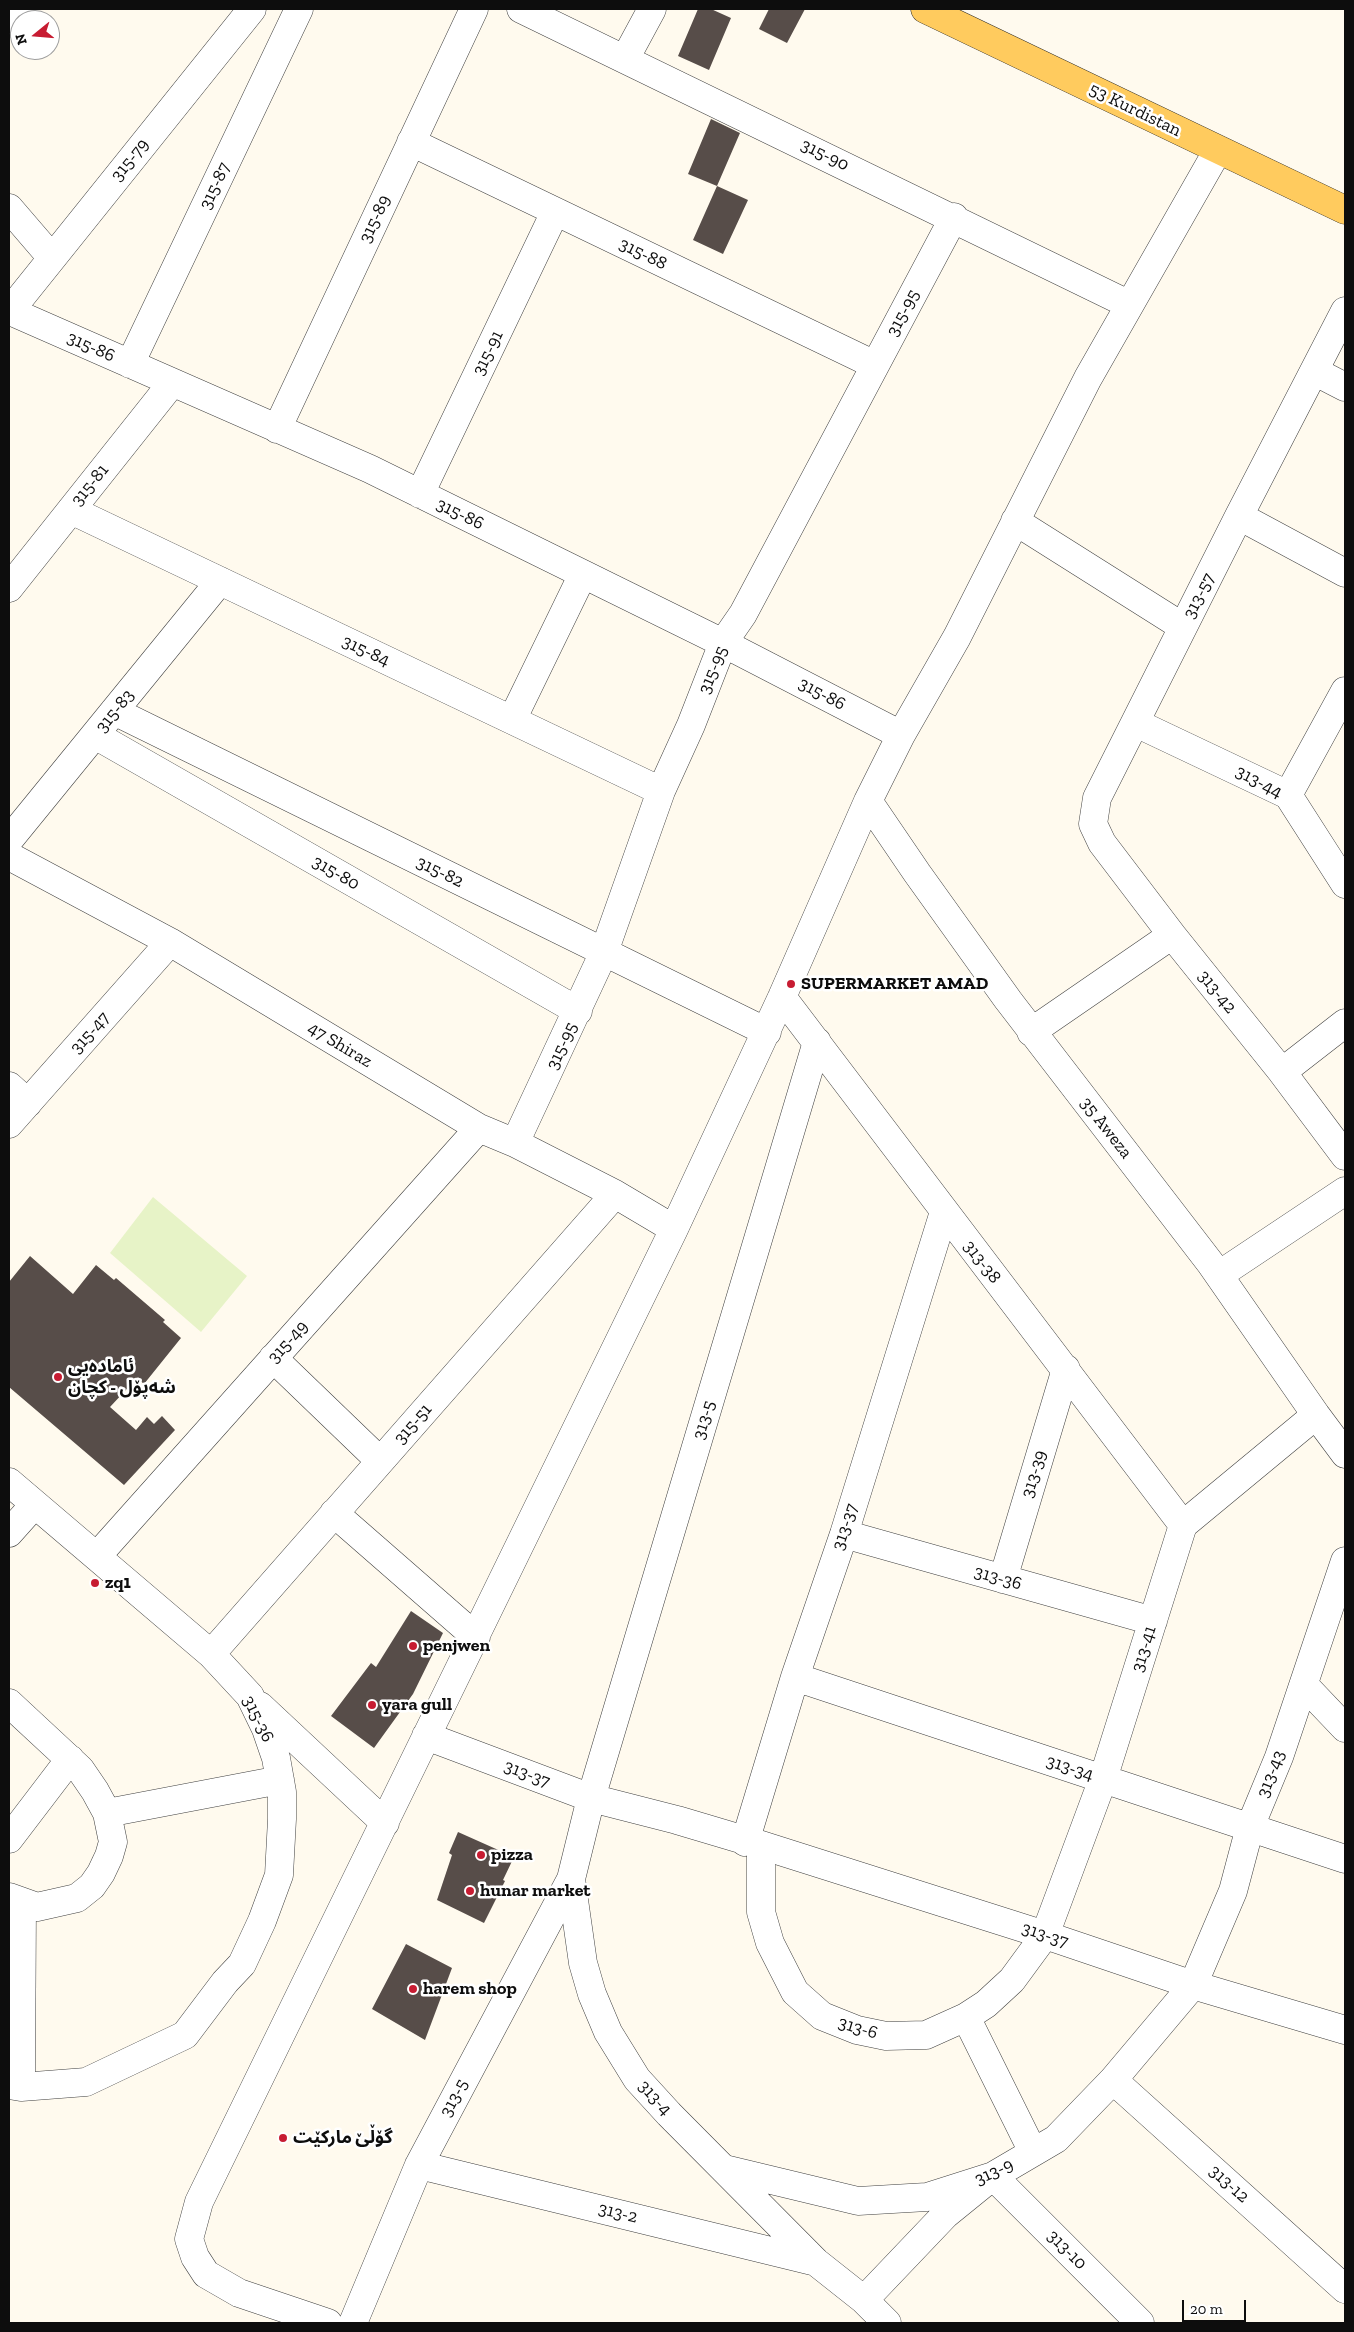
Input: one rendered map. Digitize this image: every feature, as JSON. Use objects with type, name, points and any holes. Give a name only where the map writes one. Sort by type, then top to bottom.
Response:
[{"type":"main road","name":"53 Kurdistan","points":[[925,9],[1345,210]]},
{"type":"street","points":[[9,23],[20,9]]},
{"type":"street","name":"315-79","points":[[9,312],[252,9]]},
{"type":"street","name":"315-87","points":[[130,364],[299,9]]},
{"type":"street","name":"315-89","points":[[277,429],[474,9]]},
{"type":"street","name":"315-90","points":[[521,9],[1128,304]]},
{"type":"street","points":[[625,59],[652,9]]},
{"type":"street","name":"315-88","points":[[411,142],[875,365]]},
{"type":"street","points":[[328,2323],[239,2294],[206,2274],[195,2257],[189,2239],[199,2202],[674,1229],[767,1032],[868,801],[901,735],[957,636],[1088,378],[1128,304],[1218,150]]},
{"type":"street","points":[[9,208],[52,258]]},
{"type":"street","name":"315-91","points":[[420,494],[556,212]]},
{"type":"street","name":"315-95","points":[[515,1143],[604,952],[661,791],[692,725],[723,643],[742,614],[954,218]]},
{"type":"street","name":"313-57","points":[[1093,824],[1097,798],[1345,311]]},
{"type":"street","name":"315-86","points":[[9,312],[172,382],[420,494],[723,643],[901,735]]},
{"type":"street","points":[[1314,371],[1345,387]]},
{"type":"street","name":"315-81","points":[[9,588],[172,382]]},
{"type":"street","name":"315-84","points":[[71,510],[661,791]]},
{"type":"street","points":[[1239,516],[1345,573]]},
{"type":"street","points":[[1015,521],[1183,626]]},
{"type":"street","points":[[512,720],[583,574]]},
{"type":"street","name":"315-83","points":[[11,857],[94,735],[220,581]]},
{"type":"street","points":[[1288,795],[1345,691]]},
{"type":"street","name":"315-82","points":[[114,711],[767,1032]]},
{"type":"street","name":"313-44","points":[[1136,723],[1288,795],[1345,884]]},
{"type":"street","name":"315-80","points":[[94,735],[578,1011]]},
{"type":"street","name":"35 Aweza","points":[[868,801],[1031,1032],[1220,1275],[1345,1454]]},
{"type":"street","name":"313-42","points":[[1093,824],[1102,843],[1172,935],[1282,1072],[1345,1156]]},
{"type":"street","name":"47 Shiraz","points":[[11,857],[170,942],[479,1128],[515,1143],[615,1194],[674,1229]]},
{"type":"street","points":[[1031,1032],[1172,935]]},
{"type":"street","name":"315-47","points":[[9,1124],[18,1094],[170,942]]},
{"type":"street","name":"313-38","points":[[782,997],[1183,1525]]},
{"type":"street","points":[[1282,1072],[1345,1023]]},
{"type":"street","name":"313-5","points":[[591,1798],[817,1042]]},
{"type":"street","name":"315-49","points":[[97,1556],[479,1128]]},
{"type":"street","points":[[1220,1275],[1345,1192]]},
{"type":"street","name":"315-51","points":[[211,1654],[615,1194]]},
{"type":"street","name":"313-37","points":[[753,1844],[795,1677],[844,1534],[944,1212]]},
{"type":"street","points":[[273,1358],[380,1461]]},
{"type":"street","name":"313-39","points":[[1003,1579],[1066,1369]]},
{"type":"street","points":[[1183,1525],[1316,1415]]},
{"type":"street","name":"315-36","points":[[9,1482],[34,1506],[97,1556],[211,1654],[250,1696],[266,1729],[276,1758],[280,1780],[282,1819],[278,1875],[262,1921],[242,1964],[225,1982],[185,2035],[86,2082],[15,2086]]},
{"type":"street","points":[[9,1533],[34,1506]]},
{"type":"street","points":[[334,1513],[476,1637]]},
{"type":"street","name":"313-41","points":[[1045,1934],[1104,1779],[1183,1525]]},
{"type":"street","name":"313-36","points":[[844,1534],[1153,1621]]},
{"type":"street","name":"313-43","points":[[1193,1985],[1233,1890],[1250,1827],[1279,1757],[1345,1561]]},
{"type":"street","name":"313-34","points":[[795,1677],[1345,1859]]},
{"type":"street","points":[[1304,1686],[1345,1728]]},
{"type":"street","points":[[250,1696],[385,1823]]},
{"type":"street","points":[[9,1703],[80,1769],[96,1791],[107,1813],[113,1842],[110,1856],[92,1886],[78,1898],[37,1908],[15,1900],[15,2086]]},
{"type":"street","name":"313-37","points":[[426,1736],[591,1798],[677,1820],[1045,1934],[1193,1985],[1345,2030]]},
{"type":"street","points":[[9,1839],[70,1759]]},
{"type":"street","points":[[107,1813],[280,1780]]},
{"type":"street","name":"313-4","points":[[591,1798],[571,1879],[583,1963],[608,2032],[637,2079],[669,2114],[726,2169],[816,2262],[864,2300],[887,2323]]},
{"type":"street","name":"313-6","points":[[753,1844],[761,1912],[770,1943],[795,1992],[822,2016],[857,2030],[886,2036],[926,2035],[966,2017],[986,2004],[1012,1980],[1045,1934]]},
{"type":"street","name":"313-5","points":[[353,2323],[419,2165],[571,1879]]},
{"type":"street","name":"313-9","points":[[726,2169],[858,2201],[927,2198],[993,2176],[1056,2139],[1113,2080],[1193,1985]]},
{"type":"street","points":[[966,2017],[1033,2152]]},
{"type":"street","name":"313-12","points":[[1113,2080],[1345,2289]]},
{"type":"street","name":"313-2","points":[[419,2165],[816,2262]]},
{"type":"street","points":[[864,2300],[945,2215],[993,2176]]},
{"type":"street","name":"313-10","points":[[993,2176],[1140,2323]]},
{"type":"green space","points":[[153,1197],[247,1276],[201,1332],[110,1253]]},
{"type":"building","points":[[698,9],[711,9],[731,18],[709,70],[678,56]]},
{"type":"building","points":[[769,9],[805,9],[787,43],[759,29]]},
{"type":"building","points":[[711,119],[740,133],[717,186],[688,174]]},
{"type":"building","points":[[717,186],[748,200],[723,254],[693,240]]},
{"type":"building","name":"ئامادەیی شەپۆل - کچان","points":[[30,1256],[73,1294],[96,1265],[114,1280],[116,1278],[165,1320],[163,1322],[181,1338],[144,1384],[137,1378],[110,1407],[136,1430],[147,1417],[154,1424],[162,1416],[175,1430],[124,1485],[9,1387],[9,1282]]},
{"type":"building","points":[[411,1611],[443,1633],[413,1694],[374,1748],[331,1716],[371,1663],[376,1667]]},
{"type":"building","name":"hunar market","points":[[458,1832],[514,1857],[503,1880],[505,1881],[484,1923],[437,1900],[452,1855],[449,1853]]},
{"type":"building","name":"harem shop","points":[[406,1944],[452,1968],[425,2040],[372,2009]]},
{"type":"place","name":"SUPERMARKET AMAD","points":[[791,984]]},
{"type":"place","name":"ئامادەیی شەپۆل - کچان","points":[[58,1377]]},
{"type":"place","name":"zq1","points":[[95,1583]]},
{"type":"place","name":"penjwen","points":[[413,1646]]},
{"type":"place","name":"yara gull","points":[[372,1705]]},
{"type":"place","name":"pizza","points":[[481,1855]]},
{"type":"place","name":"hunar market","points":[[470,1891]]},
{"type":"place","name":"harem shop","points":[[413,1989]]},
{"type":"place","name":"گۆڵێ مارکێت","points":[[283,2138]]}]
